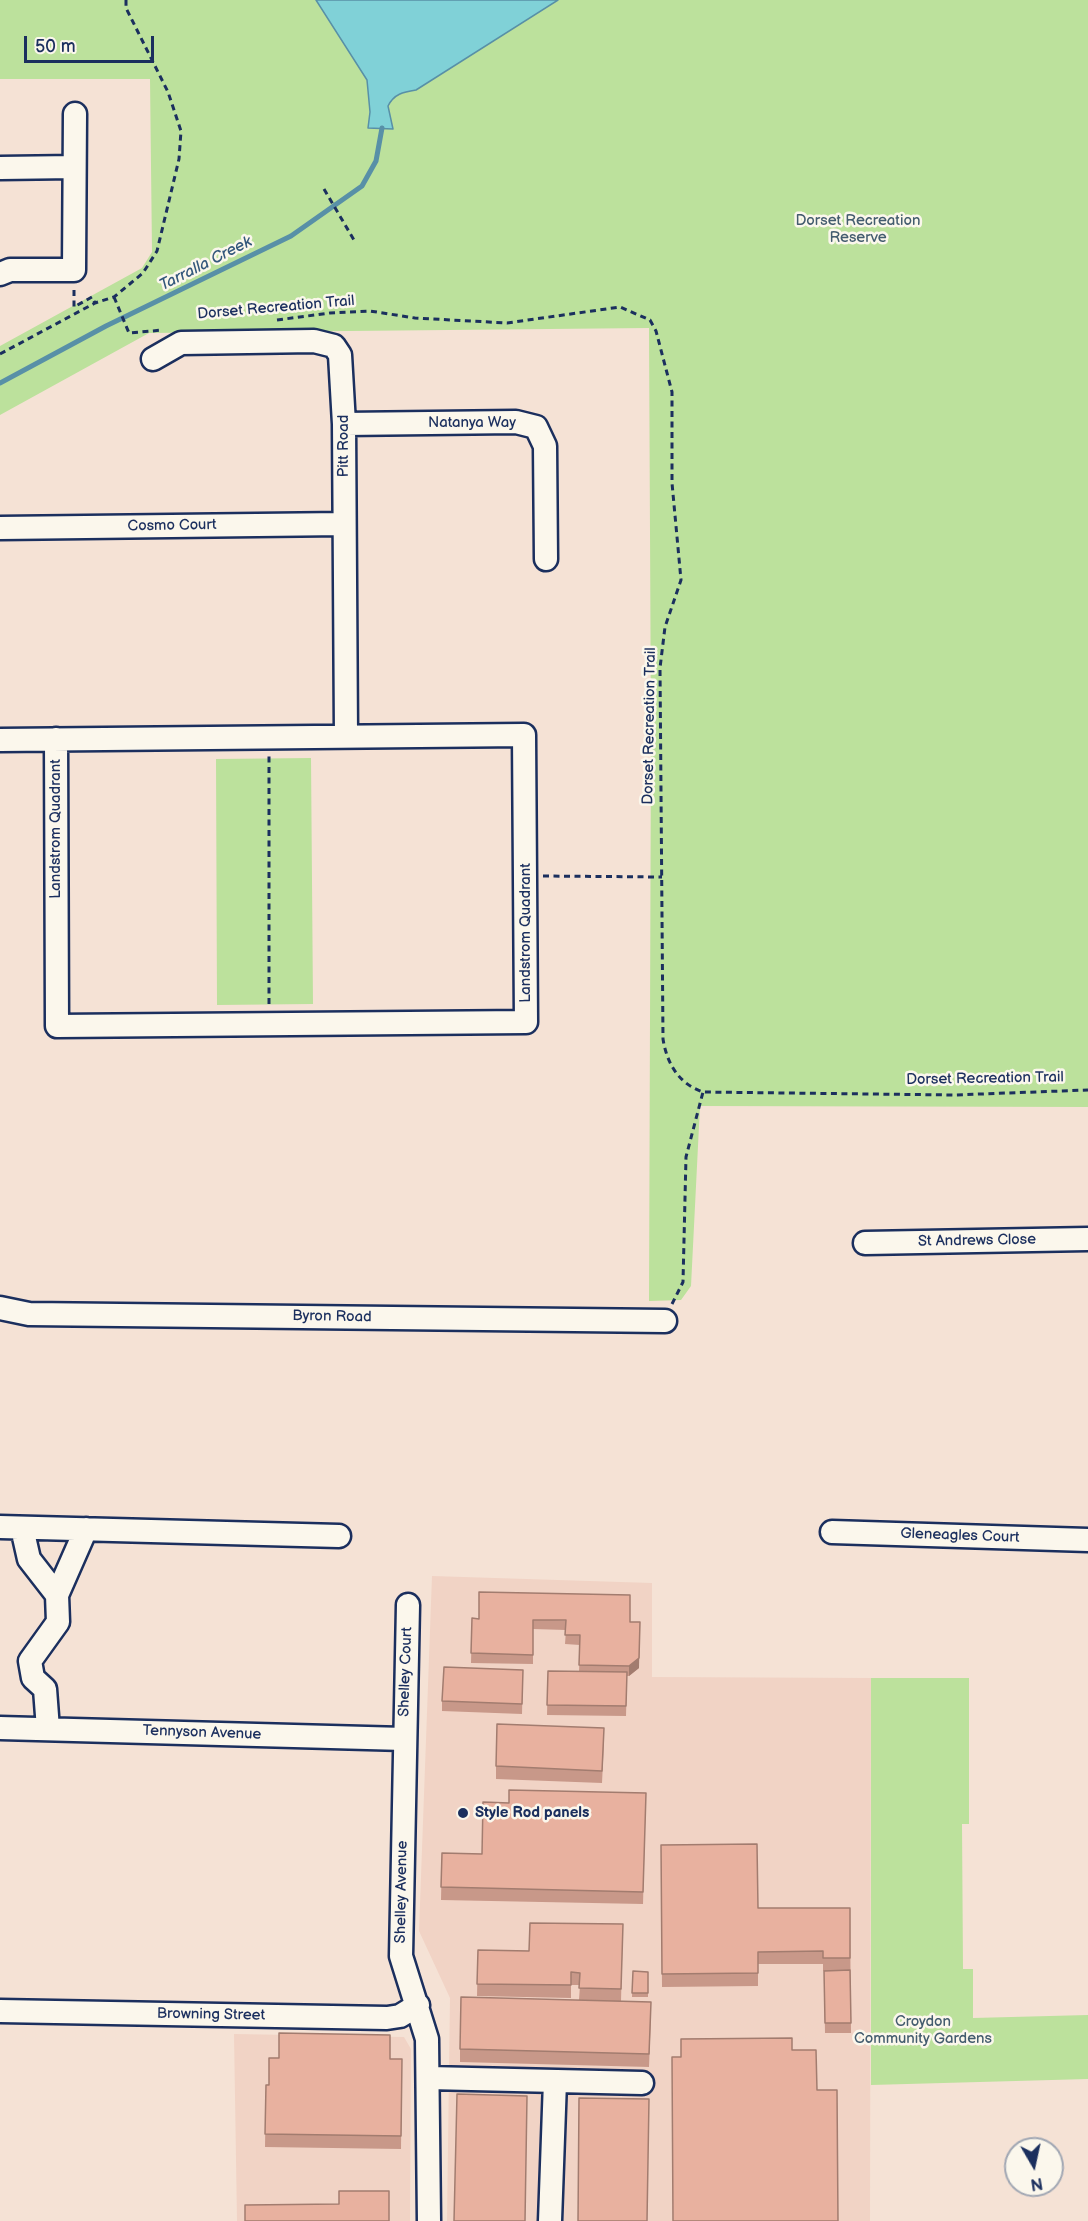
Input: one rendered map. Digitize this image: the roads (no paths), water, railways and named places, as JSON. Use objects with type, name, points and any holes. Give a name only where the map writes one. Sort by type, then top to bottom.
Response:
[{"type":"street","points":[[0,274],[10,270],[74,270],[75,114]]},
{"type":"street","points":[[0,168],[74,167]]},
{"type":"street","name":"Pitt Road","points":[[153,359],[181,343],[325,342],[334,346],[343,363],[346,735]]},
{"type":"street","name":"Natanya Way","points":[[344,424],[516,423],[536,427],[545,446],[546,559]]},
{"type":"street","name":"Cosmo Court","points":[[0,528],[343,524]]},
{"type":"street","name":"Landstrom Quadrant","points":[[0,740],[524,735],[526,1022],[57,1026],[56,740]]},
{"type":"street","name":"St Andrews Close","points":[[865,1243],[1088,1239]]},
{"type":"street","name":"Byron Road","points":[[0,1308],[29,1314],[666,1321]]},
{"type":"street","points":[[11,1528],[339,1536]]},
{"type":"street","points":[[11,1528],[29,1559],[57,1595]]},
{"type":"street","points":[[48,1729],[45,1689],[33,1678],[30,1661],[58,1622],[57,1595],[86,1529]]},
{"type":"street","name":"Gleneagles Court","points":[[832,1532],[1088,1540]]},
{"type":"street","name":"Shelley Court","points":[[404,1739],[408,1605]]},
{"type":"street","name":"Tennyson Avenue","points":[[0,1728],[404,1739]]},
{"type":"street","name":"Shelley Avenue","points":[[404,1739],[401,1956],[427,2039],[429,2221]]},
{"type":"street","name":"Browning Street","points":[[0,2011],[387,2018],[400,2016],[418,2006]]},
{"type":"street","points":[[429,2078],[642,2083]]},
{"type":"street","points":[[550,2221],[555,2081]]},
{"type":"water","points":[[316,0],[558,0],[416,90],[396,96],[388,106],[393,129],[368,128],[370,112],[367,80]]},
{"type":"waterway","name":"Tarralla Creek","points":[[0,383],[106,326],[291,236],[362,186],[376,161],[382,128]]},
{"type":"place","name":"Style Rod panels","points":[[463,1813]]},
{"type":"park label","name":"Dorset Recreation Reserve","points":[[858,230]]},
{"type":"park label","name":"Croydon Community Gardens","points":[[923,2030]]}]
